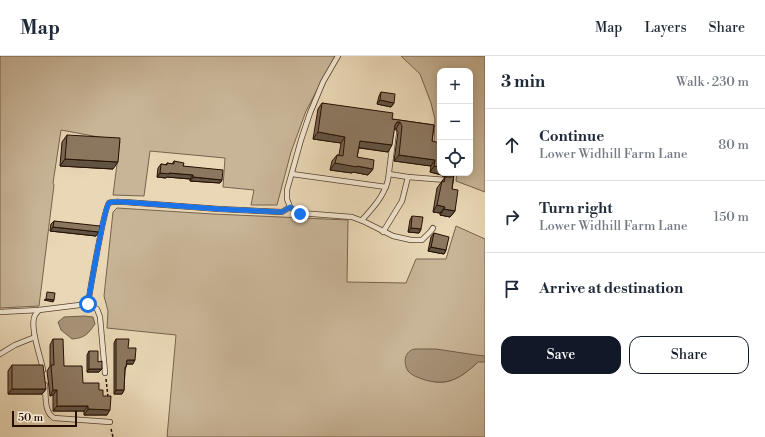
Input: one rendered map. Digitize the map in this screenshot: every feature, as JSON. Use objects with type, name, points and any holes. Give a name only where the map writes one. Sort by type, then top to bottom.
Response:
[{"type":"lane","points":[[338,56],[323,82],[301,140],[287,190],[287,199],[290,207],[300,214],[352,217],[362,220],[383,232],[402,239],[422,240],[433,228]]},
{"type":"lane","points":[[362,220],[384,193],[389,174],[394,132]]},
{"type":"lane","points":[[292,174],[386,187]]},
{"type":"lane","points":[[389,174],[446,180]]},
{"type":"lane","points":[[383,232],[402,201],[408,177]]},
{"type":"lane","points":[[88,304],[102,226],[107,206],[110,203],[125,202],[282,212],[290,207]]},
{"type":"lane","points":[[0,312],[40,310],[88,304],[97,309],[100,317],[105,373]]},
{"type":"lane","points":[[40,310],[35,314],[34,319],[35,337],[43,369],[48,413],[54,418],[58,419],[110,422]]},
{"type":"lane","points":[[0,354],[15,345],[35,337]]},
{"type":"path","points":[[105,373],[108,398]]},
{"type":"path","points":[[110,422],[113,437]]},
{"type":"shaded area","points":[[0,56],[335,56],[306,111],[291,152],[277,205],[251,205],[254,190],[223,187],[225,158],[150,151],[144,196],[113,195],[120,141],[61,130],[53,183],[54,185],[39,306],[0,308]]},
{"type":"shaded area","points":[[401,56],[485,56],[485,192],[456,181],[457,176],[473,176],[473,68],[437,68],[437,143],[434,142],[435,119],[431,103],[420,74]]},
{"type":"shaded area","points":[[117,208],[348,220],[347,282],[406,283],[416,259],[446,259],[456,226],[485,239],[485,437],[167,437],[176,335],[107,328],[108,311],[104,296],[113,212]],"holes":[[[477,363],[456,379],[442,382],[434,382],[416,376]]]},
{"type":"shaded area","points":[[64,317],[93,317],[95,324],[86,335],[80,338],[72,339],[61,330],[58,322]]},
{"type":"shaded area","points":[[416,349],[436,349],[485,356],[485,362],[478,362],[465,373],[453,380],[446,382],[431,381],[412,375],[406,368],[405,361],[407,354]]},
{"type":"building","points":[[381,92],[395,94],[394,103],[380,100]]},
{"type":"building","points":[[322,103],[393,113],[392,119],[434,125],[432,141],[437,142],[437,166],[434,166],[435,160],[399,155],[402,126],[400,122],[397,122],[395,125],[392,145],[360,141],[357,157],[374,160],[373,169],[335,163],[337,155],[343,156],[345,137],[318,132]]},
{"type":"building","points":[[67,135],[120,138],[118,162],[65,159]]},
{"type":"building","points":[[174,161],[184,163],[183,166],[223,170],[222,180],[193,177],[193,175],[160,173],[161,164],[174,164]]},
{"type":"building","points":[[454,176],[452,189],[458,190],[455,211],[444,209],[445,207],[437,205],[442,181],[444,182],[445,177]]},
{"type":"building","points":[[412,216],[423,217],[421,229],[411,228]]},
{"type":"building","points":[[54,221],[100,226],[99,232],[53,227]]},
{"type":"building","points":[[434,233],[449,237],[446,250],[431,247]]},
{"type":"building","points":[[47,292],[55,293],[54,300],[46,299]]},
{"type":"building","points":[[53,339],[63,339],[64,366],[82,366],[83,383],[99,383],[99,390],[103,390],[103,396],[111,396],[110,410],[88,409],[88,406],[57,406],[57,390],[53,390],[51,365],[54,365]]},
{"type":"building","points":[[116,339],[129,339],[128,348],[136,348],[135,360],[127,360],[125,367],[124,390],[116,390]]},
{"type":"building","points":[[89,351],[98,351],[98,362],[102,361],[102,369],[89,369]]},
{"type":"building","points":[[12,365],[43,365],[46,389],[12,389]]},
{"type":"route","points":[[88,304],[102,226],[107,206],[110,203],[125,202],[282,212],[290,207],[300,214]]}]
